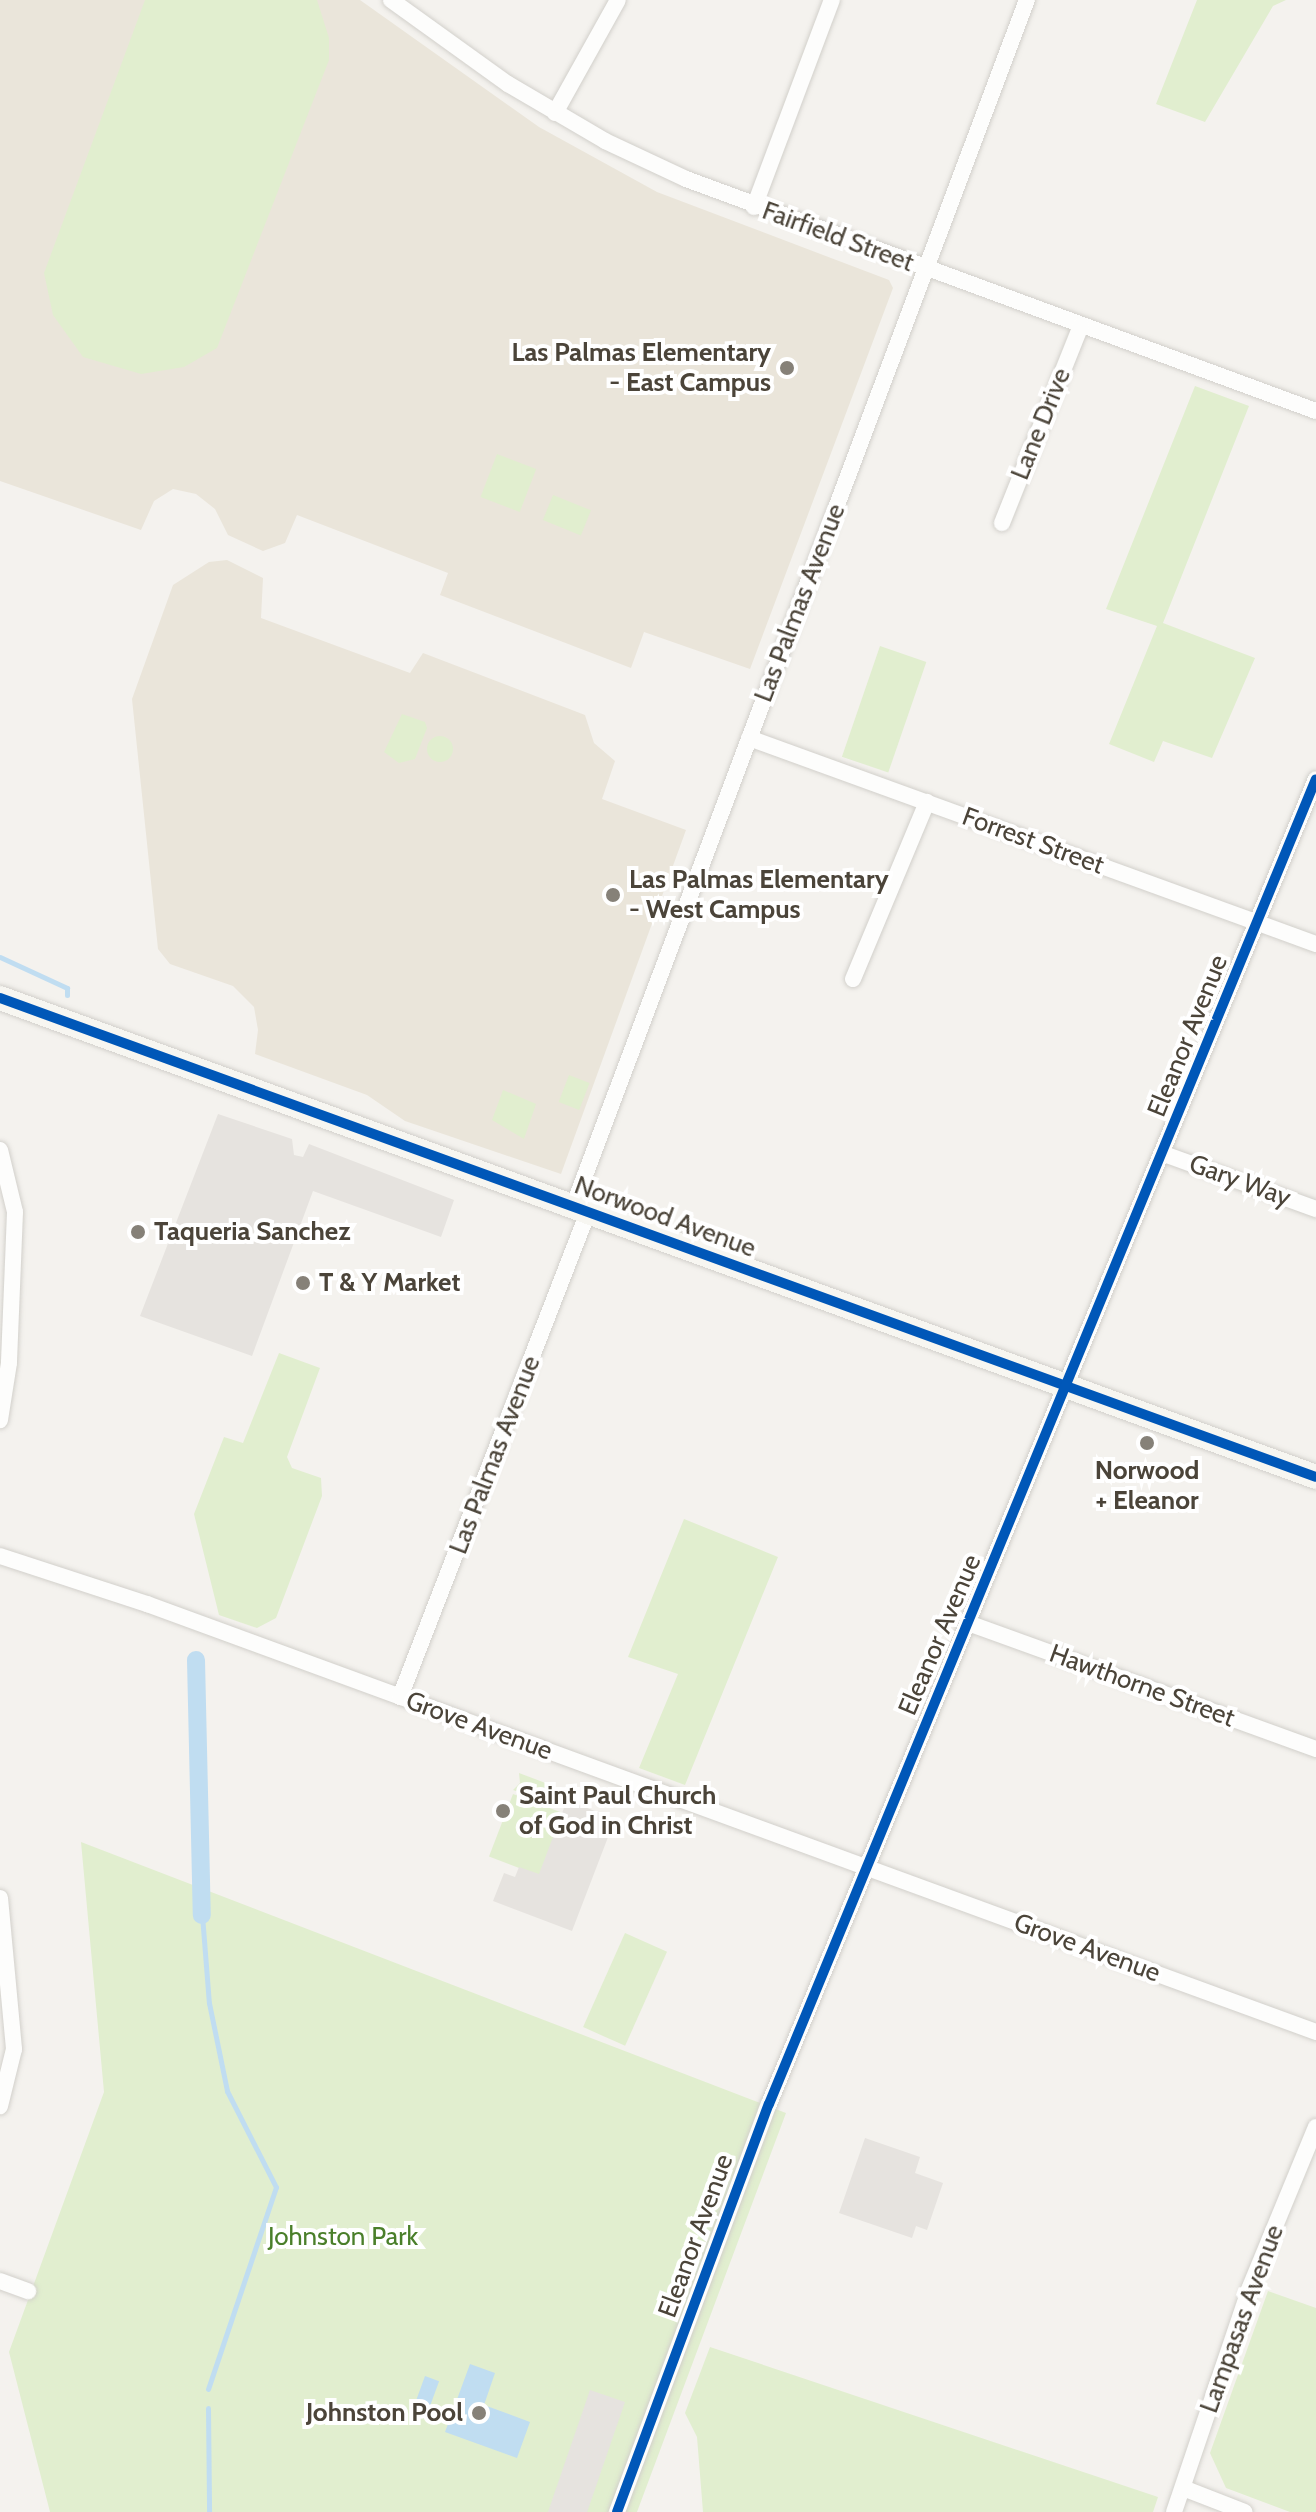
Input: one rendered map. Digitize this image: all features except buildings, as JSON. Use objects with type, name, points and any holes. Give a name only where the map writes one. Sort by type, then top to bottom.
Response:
[{"type":"main road","name":"Norwood Avenue","points":[[0,998],[1316,1477]]},
{"type":"street","name":"Fairfield Street","points":[[391,0],[555,113],[686,179],[754,207],[1316,411]]},
{"type":"street","points":[[555,113],[618,0]]},
{"type":"street","points":[[754,207],[832,0]]},
{"type":"street","name":"Las Palmas Avenue","points":[[400,1697],[581,1210],[749,738],[1027,0]]},
{"type":"street","name":"Lane Drive","points":[[1002,523],[1081,325]]},
{"type":"street","name":"Forrest Street","points":[[749,738],[1316,944]]},
{"type":"street","name":"Eleanor Avenue","points":[[617,2512],[769,2104],[1164,1154],[1316,779]]},
{"type":"street","points":[[853,979],[927,802]]},
{"type":"street","points":[[0,1150],[15,1212],[0,1420]]},
{"type":"street","name":"Gary Way","points":[[1164,1154],[1316,1209]]},
{"type":"street","name":"Grove Avenue","points":[[0,1556],[400,1697],[1316,2032]]},
{"type":"street","name":"Hawthorne Street","points":[[968,1623],[1316,1749]]},
{"type":"street","points":[[0,1898],[14,2049],[0,2106]]},
{"type":"street","name":"Lampasas Avenue","points":[[1174,2512],[1250,2287],[1316,2127]]},
{"type":"street","points":[[0,2281],[28,2291]]},
{"type":"street","points":[[1183,2488],[1245,2512]]},
{"type":"shaded area","points":[[0,0],[360,0],[539,127],[657,192],[889,280],[893,288],[750,669],[644,632],[631,668],[440,595],[448,573],[297,515],[285,543],[263,551],[228,535],[215,509],[196,494],[173,489],[154,501],[141,530],[0,481]]},
{"type":"shaded area","points":[[227,560],[263,578],[261,618],[410,673],[423,653],[585,715],[594,743],[615,761],[602,799],[686,830],[561,1174],[405,1121],[367,1095],[255,1054],[258,1030],[254,1007],[233,986],[170,964],[158,949],[132,699],[173,585],[209,562]]},
{"type":"shaded area","points":[[218,1114],[292,1139],[294,1155],[303,1157],[309,1144],[454,1200],[441,1237],[313,1191],[252,1356],[140,1316]]},
{"type":"shaded area","points":[[567,1800],[615,1819],[572,1931],[493,1901],[504,1873],[515,1877],[519,1867],[539,1874]]},
{"type":"shaded area","points":[[865,2138],[920,2157],[915,2173],[943,2183],[927,2230],[916,2226],[912,2238],[839,2213]]},
{"type":"shaded area","points":[[590,2390],[625,2402],[587,2512],[548,2512]]},
{"type":"green space","points":[[145,0],[317,0],[329,38],[329,60],[217,348],[184,367],[141,374],[83,357],[53,315],[44,273]]},
{"type":"green space","points":[[1197,0],[1286,0],[1273,6],[1205,122],[1156,104]]},
{"type":"green space","points":[[1195,386],[1249,406],[1163,623],[1255,658],[1212,758],[1163,741],[1154,762],[1109,744],[1157,626],[1106,609]]},
{"type":"green space","points":[[497,454],[536,469],[520,512],[481,497]]},
{"type":"green space","points":[[553,495],[591,510],[581,535],[543,520]]},
{"type":"green space","points":[[880,646],[926,662],[888,773],[842,757]]},
{"type":"green space","points":[[402,714],[425,722],[427,728],[415,759],[399,763],[384,752]]},
{"type":"green space","points":[[440,736],[449,740],[453,749],[449,758],[440,762],[431,758],[427,749],[431,740]]},
{"type":"green space","points":[[569,1075],[590,1083],[579,1110],[559,1102]]},
{"type":"green space","points":[[503,1090],[536,1104],[524,1139],[492,1120]]},
{"type":"green space","points":[[279,1353],[320,1368],[287,1457],[292,1468],[321,1478],[322,1496],[276,1618],[257,1628],[219,1615],[194,1514],[224,1437],[243,1443]]},
{"type":"green space","points":[[684,1519],[778,1557],[685,1785],[639,1768],[678,1674],[628,1657]]},
{"type":"green space","points":[[519,1773],[572,1793],[566,1809],[513,1790],[520,1783]]},
{"type":"green space","points":[[513,1794],[565,1814],[541,1877],[489,1857]]},
{"type":"green space","name":"Johnston Park","points":[[81,1842],[786,2113],[637,2512],[50,2512],[9,2352],[104,2092]]},
{"type":"green space","points":[[625,1933],[667,1952],[625,2046],[583,2027]]},
{"type":"green space","points":[[1268,2291],[1316,2308],[1316,2512],[1290,2512],[1226,2488],[1210,2453]]},
{"type":"green space","points":[[710,2347],[1158,2497],[1153,2512],[703,2512],[697,2437],[685,2413]]},
{"type":"water","name":"Johnston Pool","points":[[470,2364],[495,2373],[484,2405],[530,2422],[517,2458],[445,2432]]},
{"type":"water","name":"Johnston Pool","points":[[425,2376],[439,2381],[429,2409],[415,2404]]},
{"type":"waterway","points":[[0,957],[67,988],[67,995]]},
{"type":"waterway","points":[[196,1660],[202,1915]]},
{"type":"waterway","points":[[202,1915],[209,2003],[227,2091],[276,2187],[208,2389]]},
{"type":"waterway","points":[[208,2408],[209,2512]]},
{"type":"cycle path","points":[[617,2512],[769,2104],[1316,779]]},
{"type":"cycle path","points":[[0,998],[1316,1477]]},
{"type":"place","name":"Las Palmas Elementary - East Campus","points":[[787,368]]},
{"type":"place","name":"Las Palmas Elementary - West Campus","points":[[613,895]]},
{"type":"place","name":"Taqueria Sanchez","points":[[138,1232]]},
{"type":"place","name":"T & Y Market","points":[[303,1283]]},
{"type":"place","name":"Norwood + Eleanor","points":[[1147,1443]]},
{"type":"place","name":"Saint Paul Church of God in Christ","points":[[503,1811]]},
{"type":"place","name":"Johnston Pool","points":[[479,2413]]}]
